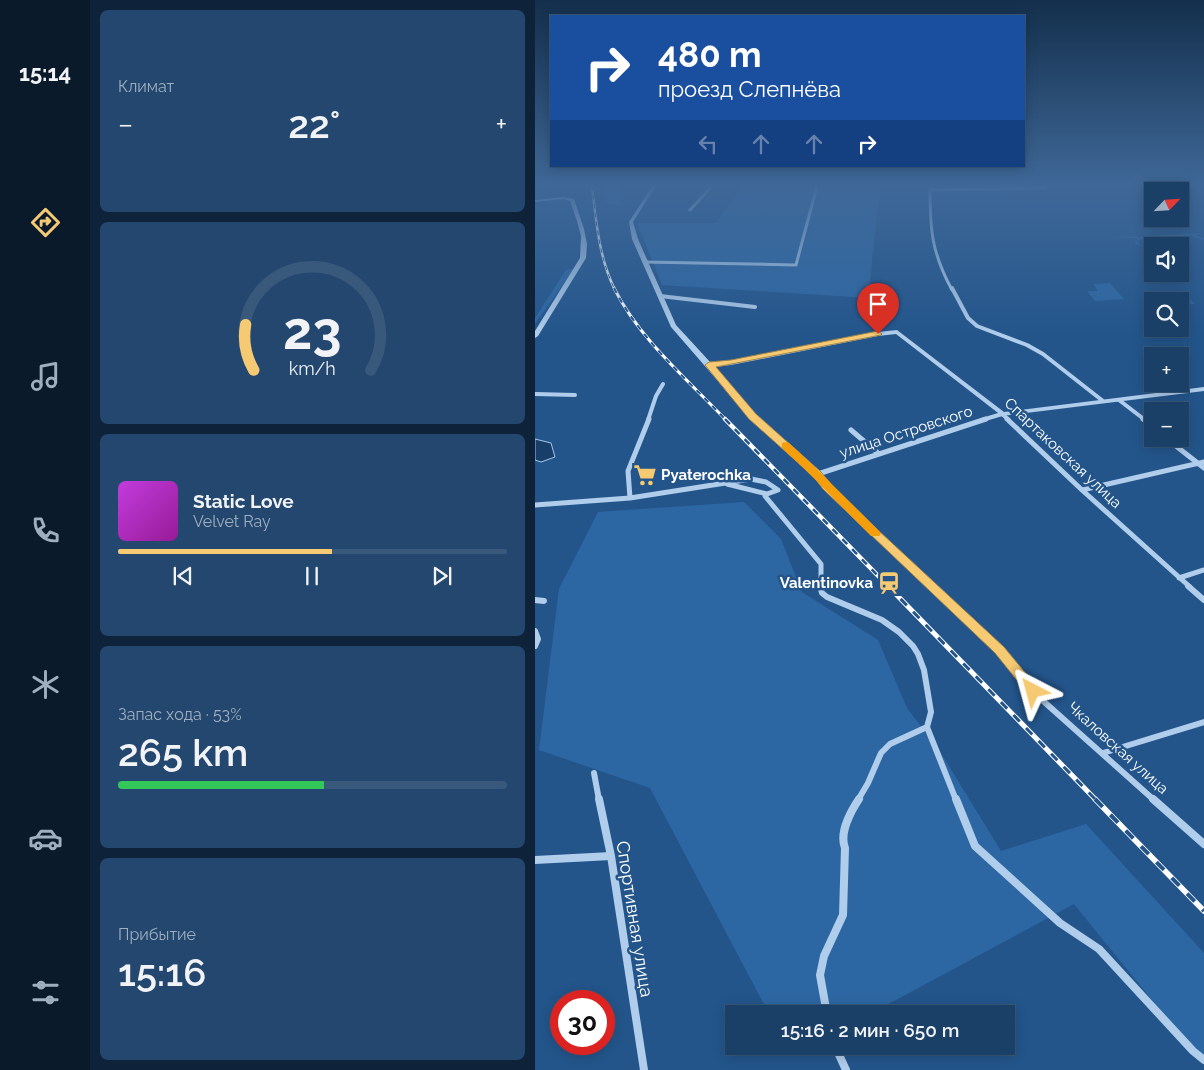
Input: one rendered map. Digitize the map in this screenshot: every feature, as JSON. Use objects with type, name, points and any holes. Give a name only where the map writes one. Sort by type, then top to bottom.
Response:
[{"type":"street","points":[[535,336],[583,258],[585,249],[582,236]]},
{"type":"street","name":"Чкаловская улица","points":[[634,236],[673,326],[753,416],[818,474],[827,487],[1000,650],[1033,691],[1204,844]]},
{"type":"street","points":[[645,262],[796,264],[804,236]]},
{"type":"street","points":[[932,236],[935,252],[941,262],[945,276],[968,318],[977,326],[1027,345],[1043,354],[1103,401]]},
{"type":"street","points":[[660,296],[755,306]]},
{"type":"street","name":"Спартаковская улица","points":[[709,365],[731,363],[878,334],[897,332],[1002,414],[1082,490],[1204,600]]},
{"type":"street","points":[[630,498],[628,471],[656,396],[663,384]]},
{"type":"street","points":[[1002,414],[1204,388]]},
{"type":"street","points":[[535,394],[575,395]]},
{"type":"street","points":[[1119,400],[1144,420]]},
{"type":"street","name":"улица Островского","points":[[818,474],[1002,414]]},
{"type":"street","points":[[851,430],[879,454]]},
{"type":"street","points":[[1177,447],[1204,468]]},
{"type":"street","points":[[1082,490],[1204,462]]},
{"type":"street","points":[[535,505],[630,498],[751,479],[763,480],[772,484],[778,490],[773,494],[765,496]]},
{"type":"street","points":[[727,484],[747,488],[765,496],[821,564],[823,572],[820,584],[822,593],[833,601],[865,612],[881,620],[896,630],[915,649],[922,661],[931,711],[927,727],[975,846],[1060,923],[1099,949],[1193,1051],[1204,1060]]},
{"type":"street","points":[[1179,578],[1204,570]]},
{"type":"street","points":[[535,600],[544,601]]},
{"type":"street","points":[[535,631],[538,639],[535,646]]},
{"type":"street","points":[[1103,752],[1204,722]]},
{"type":"street","points":[[825,1005],[820,975],[824,956],[843,915],[845,848],[843,842],[849,814],[868,783],[873,768],[884,748],[899,739],[927,727]]},
{"type":"street","name":"Спортивная улица","points":[[593,774],[611,856],[644,1070]]},
{"type":"street","points":[[535,860],[611,856]]},
{"type":"street","points":[[839,1055],[846,1070]]},
{"type":"shaded area","points":[[642,236],[875,236],[868,298],[662,285]]},
{"type":"shaded area","points":[[1148,236],[1198,236],[1204,238],[1204,240],[1191,236],[1144,237],[1144,239],[1138,241],[1144,247],[1136,244],[1135,242],[1138,238],[1109,238]]},
{"type":"shaded area","points":[[574,269],[535,324],[535,318],[566,270]]},
{"type":"shaded area","points":[[1110,283],[1124,299],[1095,301],[1087,291],[1098,291],[1093,284]]},
{"type":"shaded area","points":[[1189,298],[1195,304],[1189,304]]},
{"type":"shaded area","points":[[535,439],[551,443],[555,457],[541,462],[535,460]]},
{"type":"shaded area","points":[[744,502],[781,539],[802,592],[878,640],[907,708],[939,750],[1001,851],[1086,824],[1204,953],[1204,1064],[1074,904],[887,1005],[764,1005],[650,788],[539,750],[559,589],[598,512]]},
{"type":"railway","points":[[599,236],[605,265],[615,289]]},
{"type":"railway","points":[[615,289],[637,325],[651,342],[725,419]]},
{"type":"railway","points":[[725,419],[889,587]]},
{"type":"railway","points":[[888,586],[1096,800]]},
{"type":"railway","points":[[1095,799],[1204,911]]},
{"type":"slow traffic","points":[[785,445],[818,474],[827,487],[875,534]]},
{"type":"place","name":"Pyaterochka","points":[[645,475]]},
{"type":"place","name":"Valentinovka","points":[[889,583]]},
{"type":"route","points":[[878,334],[731,363],[709,365],[753,416],[818,474],[827,487],[1000,650],[1033,691]]}]
